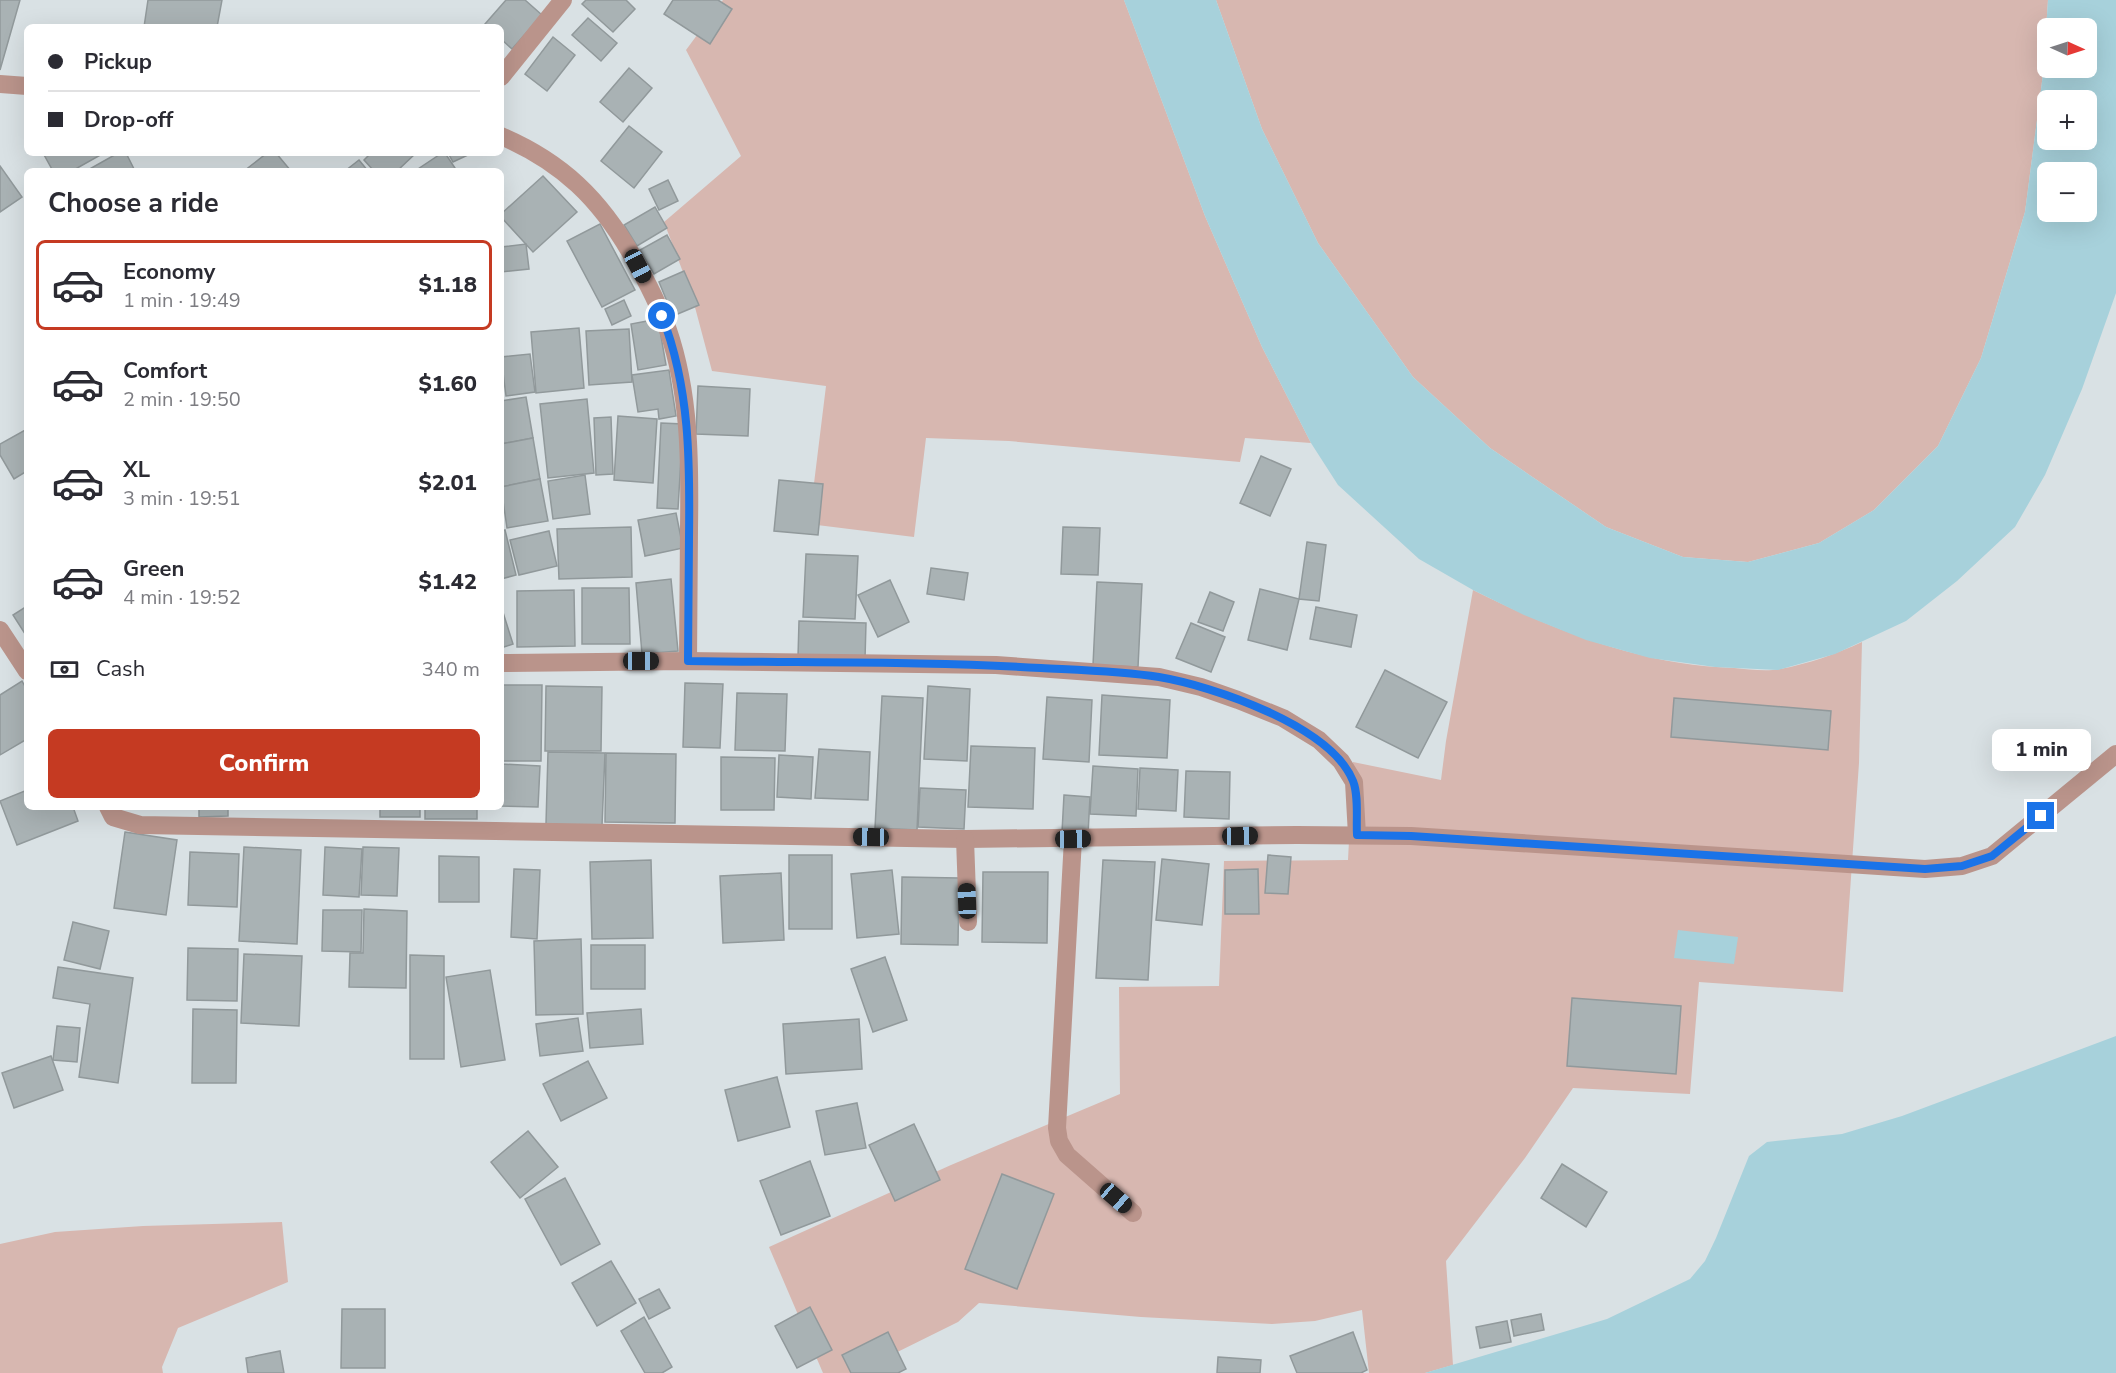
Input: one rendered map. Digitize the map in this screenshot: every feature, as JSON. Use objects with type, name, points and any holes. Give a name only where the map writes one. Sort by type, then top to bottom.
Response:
[{"type":"street","points":[[504,73],[563,0]]},
{"type":"street","points":[[0,84],[24,86]]},
{"type":"street","points":[[504,137],[564,171],[595,201],[620,234],[638,266],[656,300],[668,332],[680,377],[687,422],[690,478],[688,661]]},
{"type":"street","points":[[0,630],[24,666]]},
{"type":"street","points":[[504,663],[688,661],[996,666],[1159,677],[1200,687],[1238,700],[1282,718],[1319,740],[1341,761],[1354,782],[1357,835]]},
{"type":"street","points":[[110,810],[113,817],[140,825],[965,839],[1411,836],[1925,869],[1962,866],[1992,856],[2116,754]]},
{"type":"street","points":[[965,839],[968,922]]},
{"type":"street","points":[[1073,839],[1057,1128],[1059,1141],[1067,1155],[1133,1213]]},
{"type":"shaded area","points":[[723,0],[1124,0],[1205,216],[1262,347],[1311,443],[1245,438],[1240,462],[1009,441],[926,438],[914,537],[809,524],[826,386],[712,371],[692,296],[664,222],[741,156],[686,50]]},
{"type":"shaded area","points":[[1216,0],[2048,0],[2047,18],[2037,18],[2037,78],[2042,78],[2041,90],[2037,90],[2037,120],[2025,212],[1981,358],[1938,446],[1874,510],[1819,543],[1748,562],[1683,557],[1606,527],[1490,448],[1413,377],[1318,243],[1262,129]]},
{"type":"shaded area","points":[[1473,590],[1536,619],[1600,643],[1632,653],[1699,665],[1774,670],[1811,661],[1862,642],[1859,763],[1843,992],[1699,982],[1690,1094],[1573,1088],[1525,1158],[1446,1261],[1453,1365],[1425,1373],[1369,1373],[1362,1310],[1315,1321],[1272,1324],[1141,1317],[979,1303],[958,1322],[855,1373],[823,1373],[769,1247],[951,1165],[1120,1094],[1119,987],[1219,986],[1224,861],[1348,860],[1353,762],[1441,780]]},
{"type":"shaded area","points":[[282,1222],[288,1282],[178,1328],[162,1367],[163,1373],[0,1373],[0,1244],[55,1232],[143,1226]]},
{"type":"water","points":[[1124,0],[1216,0],[1262,129],[1318,243],[1413,377],[1490,448],[1606,527],[1683,557],[1748,562],[1819,543],[1874,510],[1938,446],[1981,358],[2025,212],[2037,120],[2037,150],[2097,150],[2097,90],[2041,90],[2042,78],[2097,78],[2097,18],[2047,18],[2048,0],[2116,0],[2116,293],[2082,389],[2045,475],[2015,527],[1957,581],[1906,621],[1835,654],[1778,670],[1715,667],[1650,658],[1586,640],[1524,615],[1473,590],[1419,559],[1338,485],[1311,443],[1262,347],[1205,216]]},
{"type":"water","points":[[1678,930],[1738,937],[1734,964],[1674,958]]},
{"type":"water","points":[[2116,1036],[2116,1373],[1425,1373],[1607,1319],[1690,1279],[1705,1261],[1749,1156],[1767,1142],[1842,1134],[1902,1116]]},
{"type":"building","points":[[0,0],[20,0],[0,70]]},
{"type":"building","points":[[148,0],[222,0],[218,24],[144,24]]},
{"type":"building","points":[[506,0],[525,0],[542,15],[512,49],[504,42],[504,24],[485,24]]},
{"type":"building","points":[[586,0],[626,0],[635,9],[613,32],[582,4]]},
{"type":"building","points":[[673,0],[718,0],[732,9],[710,44],[664,14]]},
{"type":"building","points":[[588,18],[617,43],[601,61],[572,35]]},
{"type":"building","points":[[553,37],[575,55],[547,91],[525,74]]},
{"type":"building","points":[[629,68],[652,88],[623,122],[600,102]]},
{"type":"building","points":[[629,126],[662,152],[634,188],[601,161]]},
{"type":"building","points":[[45,156],[99,156],[77,168],[51,168]]},
{"type":"building","points":[[113,156],[128,156],[134,168],[91,168]]},
{"type":"building","points":[[263,156],[278,156],[288,168],[248,168]]},
{"type":"building","points":[[368,156],[413,156],[400,168],[371,168],[364,160]]},
{"type":"building","points":[[438,156],[447,156],[455,168],[420,168]]},
{"type":"building","points":[[450,156],[466,156],[453,162]]},
{"type":"building","points":[[359,160],[366,168],[349,168]]},
{"type":"building","points":[[0,166],[22,197],[0,212]]},
{"type":"building","points":[[543,176],[577,212],[533,252],[504,220],[504,211]]},
{"type":"building","points":[[668,180],[678,201],[659,210],[649,189]]},
{"type":"building","points":[[655,207],[667,228],[637,246],[624,225]]},
{"type":"building","points":[[600,224],[635,290],[602,307],[567,241]]},
{"type":"building","points":[[667,235],[680,259],[654,274],[640,250]]},
{"type":"building","points":[[526,244],[529,269],[504,272],[504,247]]},
{"type":"building","points":[[684,271],[699,305],[673,316],[659,282]]},
{"type":"building","points":[[624,300],[631,316],[612,325],[605,309]]},
{"type":"building","points":[[658,319],[666,365],[638,370],[631,324]]},
{"type":"building","points":[[579,328],[584,388],[536,393],[531,332]]},
{"type":"building","points":[[629,329],[632,382],[589,385],[586,331]]},
{"type":"building","points":[[530,354],[535,392],[506,396],[504,357]]},
{"type":"building","points":[[669,370],[676,416],[659,419],[658,409],[638,412],[632,375]]},
{"type":"building","points":[[698,386],[750,389],[748,436],[696,434]]},
{"type":"building","points":[[526,397],[533,438],[504,443],[504,401]]},
{"type":"building","points":[[587,399],[594,473],[548,478],[540,404]]},
{"type":"building","points":[[618,416],[657,419],[653,483],[614,480]]},
{"type":"building","points":[[611,417],[613,474],[596,475],[594,418]]},
{"type":"building","points":[[661,423],[683,424],[678,509],[657,508]]},
{"type":"building","points":[[24,431],[24,473],[14,479],[0,455],[0,444]]},
{"type":"building","points":[[533,438],[540,479],[504,486],[504,443]]},
{"type":"building","points":[[1261,456],[1291,469],[1270,516],[1240,503]]},
{"type":"building","points":[[585,475],[590,514],[553,519],[548,481]]},
{"type":"building","points":[[540,479],[548,521],[507,528],[504,486]]},
{"type":"building","points":[[779,480],[823,484],[818,535],[774,531]]},
{"type":"building","points":[[676,513],[683,548],[645,556],[638,520]]},
{"type":"building","points":[[631,527],[632,577],[559,579],[557,529]]},
{"type":"building","points":[[1063,527],[1100,528],[1098,575],[1061,574]]},
{"type":"building","points":[[504,530],[516,575],[504,578]]},
{"type":"building","points":[[549,531],[557,566],[519,575],[510,540]]},
{"type":"building","points":[[1307,542],[1326,545],[1319,601],[1299,599]]},
{"type":"building","points":[[806,554],[858,556],[855,619],[803,617]]},
{"type":"building","points":[[931,568],[968,573],[964,600],[927,594]]},
{"type":"building","points":[[671,579],[678,651],[642,654],[636,583]]},
{"type":"building","points":[[890,580],[909,622],[878,637],[858,595]]},
{"type":"building","points":[[1097,582],[1142,584],[1138,667],[1093,665]]},
{"type":"building","points":[[582,588],[629,588],[630,644],[582,644]]},
{"type":"building","points":[[1260,589],[1299,599],[1287,650],[1248,640]]},
{"type":"building","points":[[574,590],[575,646],[517,647],[517,591]]},
{"type":"building","points":[[1210,592],[1234,602],[1223,631],[1198,622]]},
{"type":"building","points":[[1316,607],[1357,615],[1351,647],[1310,639]]},
{"type":"building","points":[[24,608],[24,632],[13,615]]},
{"type":"building","points":[[504,616],[513,644],[504,647]]},
{"type":"building","points":[[799,621],[866,623],[865,659],[798,657]]},
{"type":"building","points":[[1191,623],[1225,637],[1211,672],[1176,658]]},
{"type":"building","points":[[1385,670],[1447,702],[1418,758],[1356,727]]},
{"type":"building","points":[[22,681],[24,685],[24,741],[0,755],[0,695]]},
{"type":"building","points":[[685,683],[723,684],[720,748],[683,747]]},
{"type":"building","points":[[504,685],[542,685],[541,761],[504,761]]},
{"type":"building","points":[[546,686],[602,687],[601,751],[545,751]]},
{"type":"building","points":[[928,686],[970,689],[967,761],[924,759]]},
{"type":"building","points":[[737,693],[787,694],[785,751],[735,750]]},
{"type":"building","points":[[1102,695],[1170,700],[1167,758],[1099,755]]},
{"type":"building","points":[[882,696],[923,698],[917,830],[875,828]]},
{"type":"building","points":[[1047,697],[1092,700],[1089,762],[1043,759]]},
{"type":"building","points":[[1674,698],[1831,711],[1828,750],[1671,737]]},
{"type":"building","points":[[971,746],[1035,748],[1033,809],[968,807]]},
{"type":"building","points":[[819,749],[870,752],[868,800],[815,798]]},
{"type":"building","points":[[548,752],[605,753],[602,826],[546,824]]},
{"type":"building","points":[[606,753],[676,754],[675,823],[605,822]]},
{"type":"building","points":[[779,755],[813,757],[811,799],[777,797]]},
{"type":"building","points":[[721,757],[775,758],[774,810],[721,810]]},
{"type":"building","points":[[504,764],[540,766],[538,807],[504,806]]},
{"type":"building","points":[[1093,766],[1138,769],[1136,816],[1090,814]]},
{"type":"building","points":[[1140,768],[1178,770],[1176,811],[1138,809]]},
{"type":"building","points":[[1186,771],[1230,772],[1229,819],[1184,817]]},
{"type":"building","points":[[920,788],[966,790],[964,829],[918,827]]},
{"type":"building","points":[[24,791],[24,810],[74,810],[78,821],[17,845],[0,801]]},
{"type":"building","points":[[1064,795],[1090,797],[1088,834],[1062,832]]},
{"type":"building","points":[[199,810],[228,810],[228,816],[199,817]]},
{"type":"building","points":[[380,810],[420,810],[420,817],[380,817]]},
{"type":"building","points":[[425,810],[477,810],[477,819],[425,819]]},
{"type":"building","points":[[125,832],[177,840],[166,915],[114,908]]},
{"type":"building","points":[[244,847],[301,850],[297,944],[239,941]]},
{"type":"building","points":[[325,847],[362,849],[359,897],[323,895]]},
{"type":"building","points":[[363,847],[399,848],[397,896],[361,895]]},
{"type":"building","points":[[190,852],[239,854],[237,907],[188,905]]},
{"type":"building","points":[[789,855],[832,855],[832,929],[789,929]]},
{"type":"building","points":[[1268,855],[1291,857],[1288,894],[1265,893]]},
{"type":"building","points":[[439,856],[479,857],[479,902],[439,902]]},
{"type":"building","points":[[1162,859],[1209,864],[1202,925],[1156,920]]},
{"type":"building","points":[[651,860],[653,938],[592,939],[590,862]]},
{"type":"building","points":[[1103,860],[1155,862],[1148,980],[1096,978]]},
{"type":"building","points":[[514,869],[540,870],[537,939],[511,937]]},
{"type":"building","points":[[1258,869],[1259,914],[1225,914],[1225,870]]},
{"type":"building","points":[[892,870],[899,934],[857,938],[851,874]]},
{"type":"building","points":[[983,872],[1048,872],[1047,943],[982,942]]},
{"type":"building","points":[[781,873],[784,940],[723,943],[720,876]]},
{"type":"building","points":[[902,877],[959,878],[958,945],[901,944]]},
{"type":"building","points":[[364,909],[407,911],[406,988],[349,987],[350,953],[363,953]]},
{"type":"building","points":[[323,910],[362,910],[361,952],[322,951]]},
{"type":"building","points":[[73,922],[109,931],[100,969],[64,960]]},
{"type":"building","points":[[581,939],[583,1014],[536,1015],[534,941]]},
{"type":"building","points":[[591,945],[645,945],[645,989],[591,989]]},
{"type":"building","points":[[188,948],[238,949],[237,1001],[187,1000]]},
{"type":"building","points":[[244,954],[302,956],[299,1026],[241,1023]]},
{"type":"building","points":[[410,955],[444,956],[444,1059],[410,1059]]},
{"type":"building","points":[[885,957],[907,1020],[873,1032],[851,969]]},
{"type":"building","points":[[58,967],[133,978],[118,1083],[79,1077],[90,1004],[53,998]]},
{"type":"building","points":[[490,970],[505,1060],[461,1067],[446,977]]},
{"type":"building","points":[[1572,998],[1681,1006],[1676,1074],[1567,1066]]},
{"type":"building","points":[[193,1009],[237,1010],[236,1083],[192,1083]]},
{"type":"building","points":[[641,1009],[643,1044],[590,1048],[587,1013]]},
{"type":"building","points":[[578,1018],[583,1051],[540,1056],[536,1024]]},
{"type":"building","points":[[859,1019],[862,1069],[786,1074],[783,1024]]},
{"type":"building","points":[[57,1026],[80,1028],[77,1062],[53,1060]]},
{"type":"building","points":[[51,1056],[63,1090],[14,1108],[2,1073]]},
{"type":"building","points":[[588,1061],[607,1098],[561,1121],[543,1084]]},
{"type":"building","points":[[777,1077],[790,1127],[738,1141],[725,1090]]},
{"type":"building","points":[[857,1103],[866,1148],[825,1155],[816,1111]]},
{"type":"building","points":[[914,1124],[940,1180],[895,1201],[869,1145]]},
{"type":"building","points":[[528,1131],[558,1167],[520,1198],[491,1162]]},
{"type":"building","points":[[810,1161],[830,1216],[781,1235],[760,1181]]},
{"type":"building","points":[[1562,1164],[1607,1192],[1586,1227],[1541,1198]]},
{"type":"building","points":[[1002,1174],[1054,1194],[1017,1289],[965,1269]]},
{"type":"building","points":[[565,1178],[600,1244],[561,1265],[525,1199]]},
{"type":"building","points":[[611,1261],[636,1303],[597,1326],[572,1283]]},
{"type":"building","points":[[659,1289],[670,1308],[649,1319],[639,1299]]},
{"type":"building","points":[[810,1307],[832,1350],[797,1368],[775,1326]]},
{"type":"building","points":[[342,1309],[385,1309],[385,1368],[341,1368]]},
{"type":"building","points":[[1541,1314],[1544,1330],[1514,1336],[1511,1320]]},
{"type":"building","points":[[644,1317],[672,1367],[662,1373],[645,1373],[621,1331]]},
{"type":"building","points":[[1507,1321],[1511,1342],[1480,1348],[1476,1327]]},
{"type":"building","points":[[888,1332],[906,1369],[898,1373],[851,1373],[842,1355]]},
{"type":"building","points":[[1353,1332],[1367,1370],[1361,1373],[1297,1373],[1290,1356]]},
{"type":"building","points":[[280,1351],[284,1373],[248,1373],[246,1358]]},
{"type":"building","points":[[1218,1357],[1261,1360],[1260,1373],[1217,1373]]},
{"type":"route","points":[[662,316],[680,377],[687,422],[690,478],[688,661],[996,666],[1159,677],[1200,687],[1282,718],[1319,740],[1341,761],[1354,782],[1357,835],[1411,836],[1925,869],[1962,866],[1992,856],[2041,816]]}]
